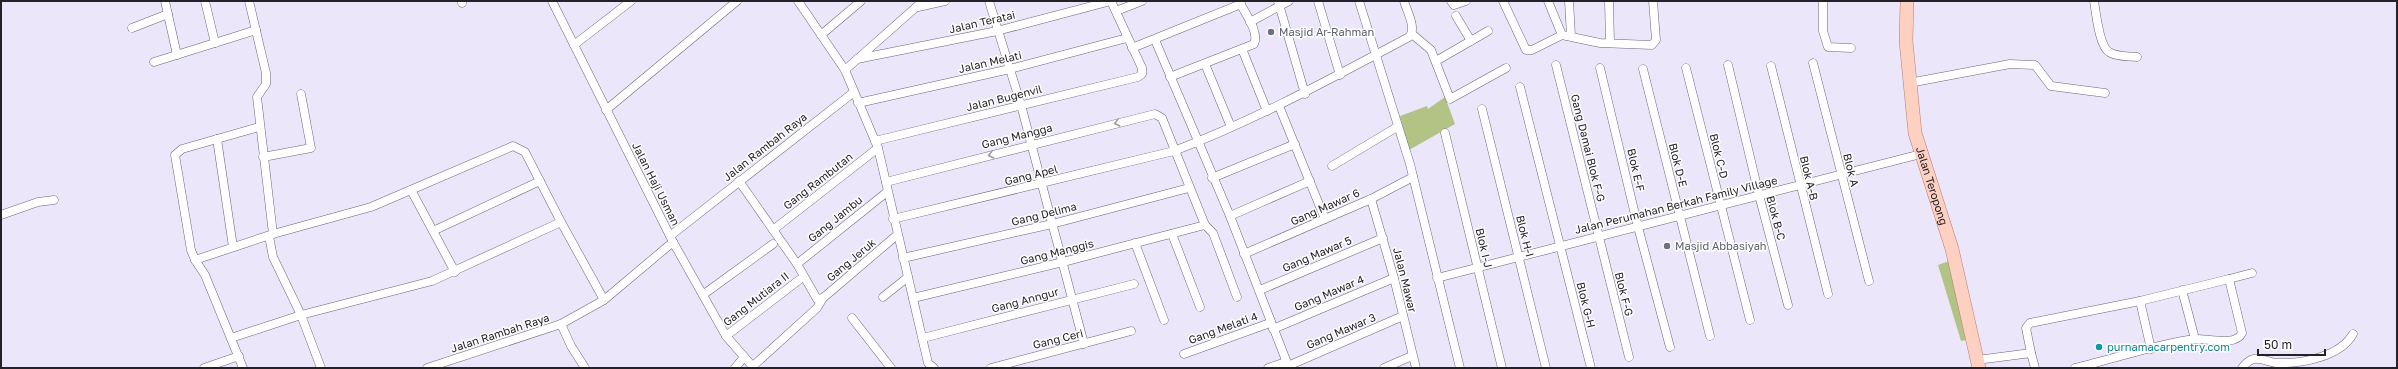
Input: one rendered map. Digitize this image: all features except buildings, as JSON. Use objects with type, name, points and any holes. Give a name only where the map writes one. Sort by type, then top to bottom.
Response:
[{"type":"main road","name":"Jalan Teropong","points":[[1907,1],[1909,82],[1915,133],[1920,154],[1946,229],[1965,301],[1978,364]]},
{"type":"street","points":[[164,1],[177,55]]},
{"type":"street","points":[[205,1],[215,43]]},
{"type":"street","points":[[249,1],[266,79],[266,84],[257,97],[273,257],[301,315],[321,368]]},
{"type":"street","name":"Jalan Haji Usman","points":[[552,1],[672,239],[704,294],[726,336],[754,367]]},
{"type":"street","points":[[574,45],[631,1]]},
{"type":"street","points":[[606,110],[737,1]]},
{"type":"street","points":[[799,1],[845,70],[876,144],[923,338],[928,366]]},
{"type":"street","points":[[821,35],[860,1]]},
{"type":"street","points":[[845,70],[923,1]]},
{"type":"street","points":[[916,8],[944,1]]},
{"type":"street","points":[[990,1],[997,30],[1021,106],[1084,344]]},
{"type":"street","points":[[1111,1],[1132,48],[1155,40],[1240,3],[1250,22],[1256,42],[1242,49],[1170,77]]},
{"type":"street","name":"Jalan Teratai","points":[[857,59],[997,30],[1111,1]]},
{"type":"street","points":[[1116,11],[1142,1]]},
{"type":"street","points":[[1250,22],[1279,4],[1289,1]]},
{"type":"street","points":[[1318,1],[1340,75]]},
{"type":"street","points":[[1359,1],[1413,177],[1460,368]]},
{"type":"street","points":[[1404,1],[1413,28],[1412,34],[1431,50],[1450,98],[1506,68]]},
{"type":"street","points":[[1451,1],[1454,5],[1466,1]]},
{"type":"street","points":[[1503,1],[1526,50],[1532,50],[1562,35],[1593,42],[1656,43],[1653,1]]},
{"type":"street","points":[[1548,1],[1562,35]]},
{"type":"street","points":[[1569,1],[1571,36]]},
{"type":"street","points":[[1610,1],[1610,43]]},
{"type":"street","points":[[1823,1],[1823,32],[1828,48],[1851,48]]},
{"type":"street","points":[[2094,1],[2101,38],[2106,49],[2114,54],[2137,57]]},
{"type":"street","points":[[1279,4],[1304,94]]},
{"type":"street","points":[[132,28],[168,14]]},
{"type":"street","points":[[1456,16],[1472,41]]},
{"type":"street","points":[[154,62],[256,30]]},
{"type":"street","points":[[1436,61],[1488,31]]},
{"type":"street","name":"Gang Apel","points":[[893,219],[1174,151],[1198,142],[1304,94],[1412,34]]},
{"type":"street","name":"Jalan Melati","points":[[858,103],[1010,69],[1127,38]]},
{"type":"street","points":[[1155,40],[1212,178],[1230,216],[1288,365]]},
{"type":"street","name":"Jalan Bugenvil","points":[[876,144],[1138,77],[1142,74],[1142,68],[1132,48]]},
{"type":"street","points":[[1242,49],[1267,111]]},
{"type":"street","name":"Blok A","points":[[1813,63],[1840,174],[1869,282]]},
{"type":"street","points":[[1205,64],[1231,127]]},
{"type":"street","points":[[1909,82],[2010,64],[2024,64],[2035,65],[2051,86],[2105,93]]},
{"type":"street","name":"Gang Damai Blok F-G","points":[[1556,65],[1599,236]]},
{"type":"street","name":"Blok B-C","points":[[1728,65],[1759,195],[1788,305]]},
{"type":"street","name":"Blok A-B","points":[[1771,66],[1799,185],[1828,294]]},
{"type":"street","name":"Blok E-F","points":[[1600,68],[1638,227],[1670,346]]},
{"type":"street","name":"Blok C-D","points":[[1686,68],[1750,320]]},
{"type":"street","name":"Blok D-E","points":[[1643,69],[1710,336]]},
{"type":"street","name":"Blok G-H","points":[[1520,87],[1590,368]]},
{"type":"street","name":"Jalan Rambah Raya","points":[[427,368],[437,367],[561,324],[604,300],[739,181],[854,92]]},
{"type":"street","points":[[263,157],[311,148],[302,94]]},
{"type":"street","points":[[1279,106],[1325,219]]},
{"type":"street","name":"Blok H-I","points":[[1482,109],[1520,257],[1546,368]]},
{"type":"street","name":"Gang Mangga","points":[[886,182],[1031,144],[1155,114],[1162,118],[1174,151]]},
{"type":"street","points":[[244,368],[205,275],[195,260],[191,250],[175,155],[182,149],[259,127]]},
{"type":"street","points":[[1332,166],[1397,127]]},
{"type":"street","name":"Blok I-J","points":[[1445,133],[1502,368]]},
{"type":"street","points":[[217,139],[233,247]]},
{"type":"street","name":"Gang Rambutan","points":[[773,230],[876,144]]},
{"type":"street","points":[[1212,178],[1295,144]]},
{"type":"street","points":[[195,260],[271,235],[371,207],[513,146],[525,152],[561,222],[604,300]]},
{"type":"street","points":[[1174,151],[1205,225],[1213,233],[1237,297]]},
{"type":"street","name":"Jalan Perumahan Berkah Family Village","points":[[1437,278],[1920,154]]},
{"type":"street","name":"Gang Mawar 6","points":[[1244,254],[1371,199],[1413,177]]},
{"type":"street","points":[[433,231],[540,181]]},
{"type":"street","points":[[739,181],[821,299]]},
{"type":"street","points":[[1230,216],[1310,181]]},
{"type":"street","name":"Gang Delima","points":[[903,258],[1052,224],[1189,188]]},
{"type":"street","points":[[411,190],[454,272]]},
{"type":"street","name":"Gang Jambu","points":[[796,264],[887,192]]},
{"type":"street","name":"Jalan Mawar","points":[[1371,199],[1394,278],[1416,368]]},
{"type":"street","points":[[1,215],[38,202],[54,200]]},
{"type":"street","points":[[231,338],[301,315],[405,289],[454,272],[561,222]]},
{"type":"street","name":"Gang Manggis","points":[[913,298],[1135,244],[1205,225]]},
{"type":"street","points":[[1172,234],[1200,307]]},
{"type":"street","name":"Gang Jeruk","points":[[754,367],[821,304],[821,299],[897,235]]},
{"type":"street","name":"Blok F-G","points":[[1599,236],[1629,357]]},
{"type":"street","name":"Gang Mawar 5","points":[[1260,290],[1383,238]]},
{"type":"street","points":[[704,294],[773,244]]},
{"type":"street","points":[[1135,244],[1164,320]]},
{"type":"street","points":[[2035,368],[2031,353],[2027,324],[2140,301],[2252,273]]},
{"type":"street","points":[[883,297],[908,277]]},
{"type":"street","name":"Gang Mawar 4","points":[[1272,326],[1394,278]]},
{"type":"street","points":[[2075,368],[2195,339],[2221,341],[2240,336],[2229,279]]},
{"type":"street","name":"Gang Mutiara II","points":[[726,336],[799,280]]},
{"type":"street","name":"Gang Anngur","points":[[923,338],[1073,298],[1134,284]]},
{"type":"street","points":[[2182,290],[2195,339]]},
{"type":"street","points":[[2140,301],[2151,349]]},
{"type":"street","name":"Gang Mawar 3","points":[[1268,368],[1288,365],[1403,316]]},
{"type":"street","points":[[852,318],[891,368]]},
{"type":"street","points":[[561,324],[571,346],[585,368]]},
{"type":"street","name":"Gang Melati 4","points":[[1184,354],[1272,326]]},
{"type":"street","name":"Gang Ceri","points":[[991,368],[1131,331]]},
{"type":"street","points":[[2242,368],[2249,361],[2255,359],[2276,363],[2290,362],[2333,353],[2348,342],[2353,334]]},
{"type":"street","points":[[1978,364],[2031,353]]},
{"type":"street","points":[[204,368],[239,356]]},
{"type":"street","points":[[1384,368],[1412,356]]},
{"type":"street","points":[[735,368],[744,357]]},
{"type":"green space","points":[[1445,97],[1455,124],[1409,150],[1400,116],[1427,106],[1428,109]]},
{"type":"green space","points":[[1949,261],[1966,340],[1961,341],[1938,265]]},
{"type":"place","name":"Masjid Ar-Rahman","points":[[1271,32]]},
{"type":"place","name":"Masjid Abbasiyah","points":[[1667,246]]},
{"type":"place","name":"purnamacarpentry.com","points":[[2099,347]]}]
